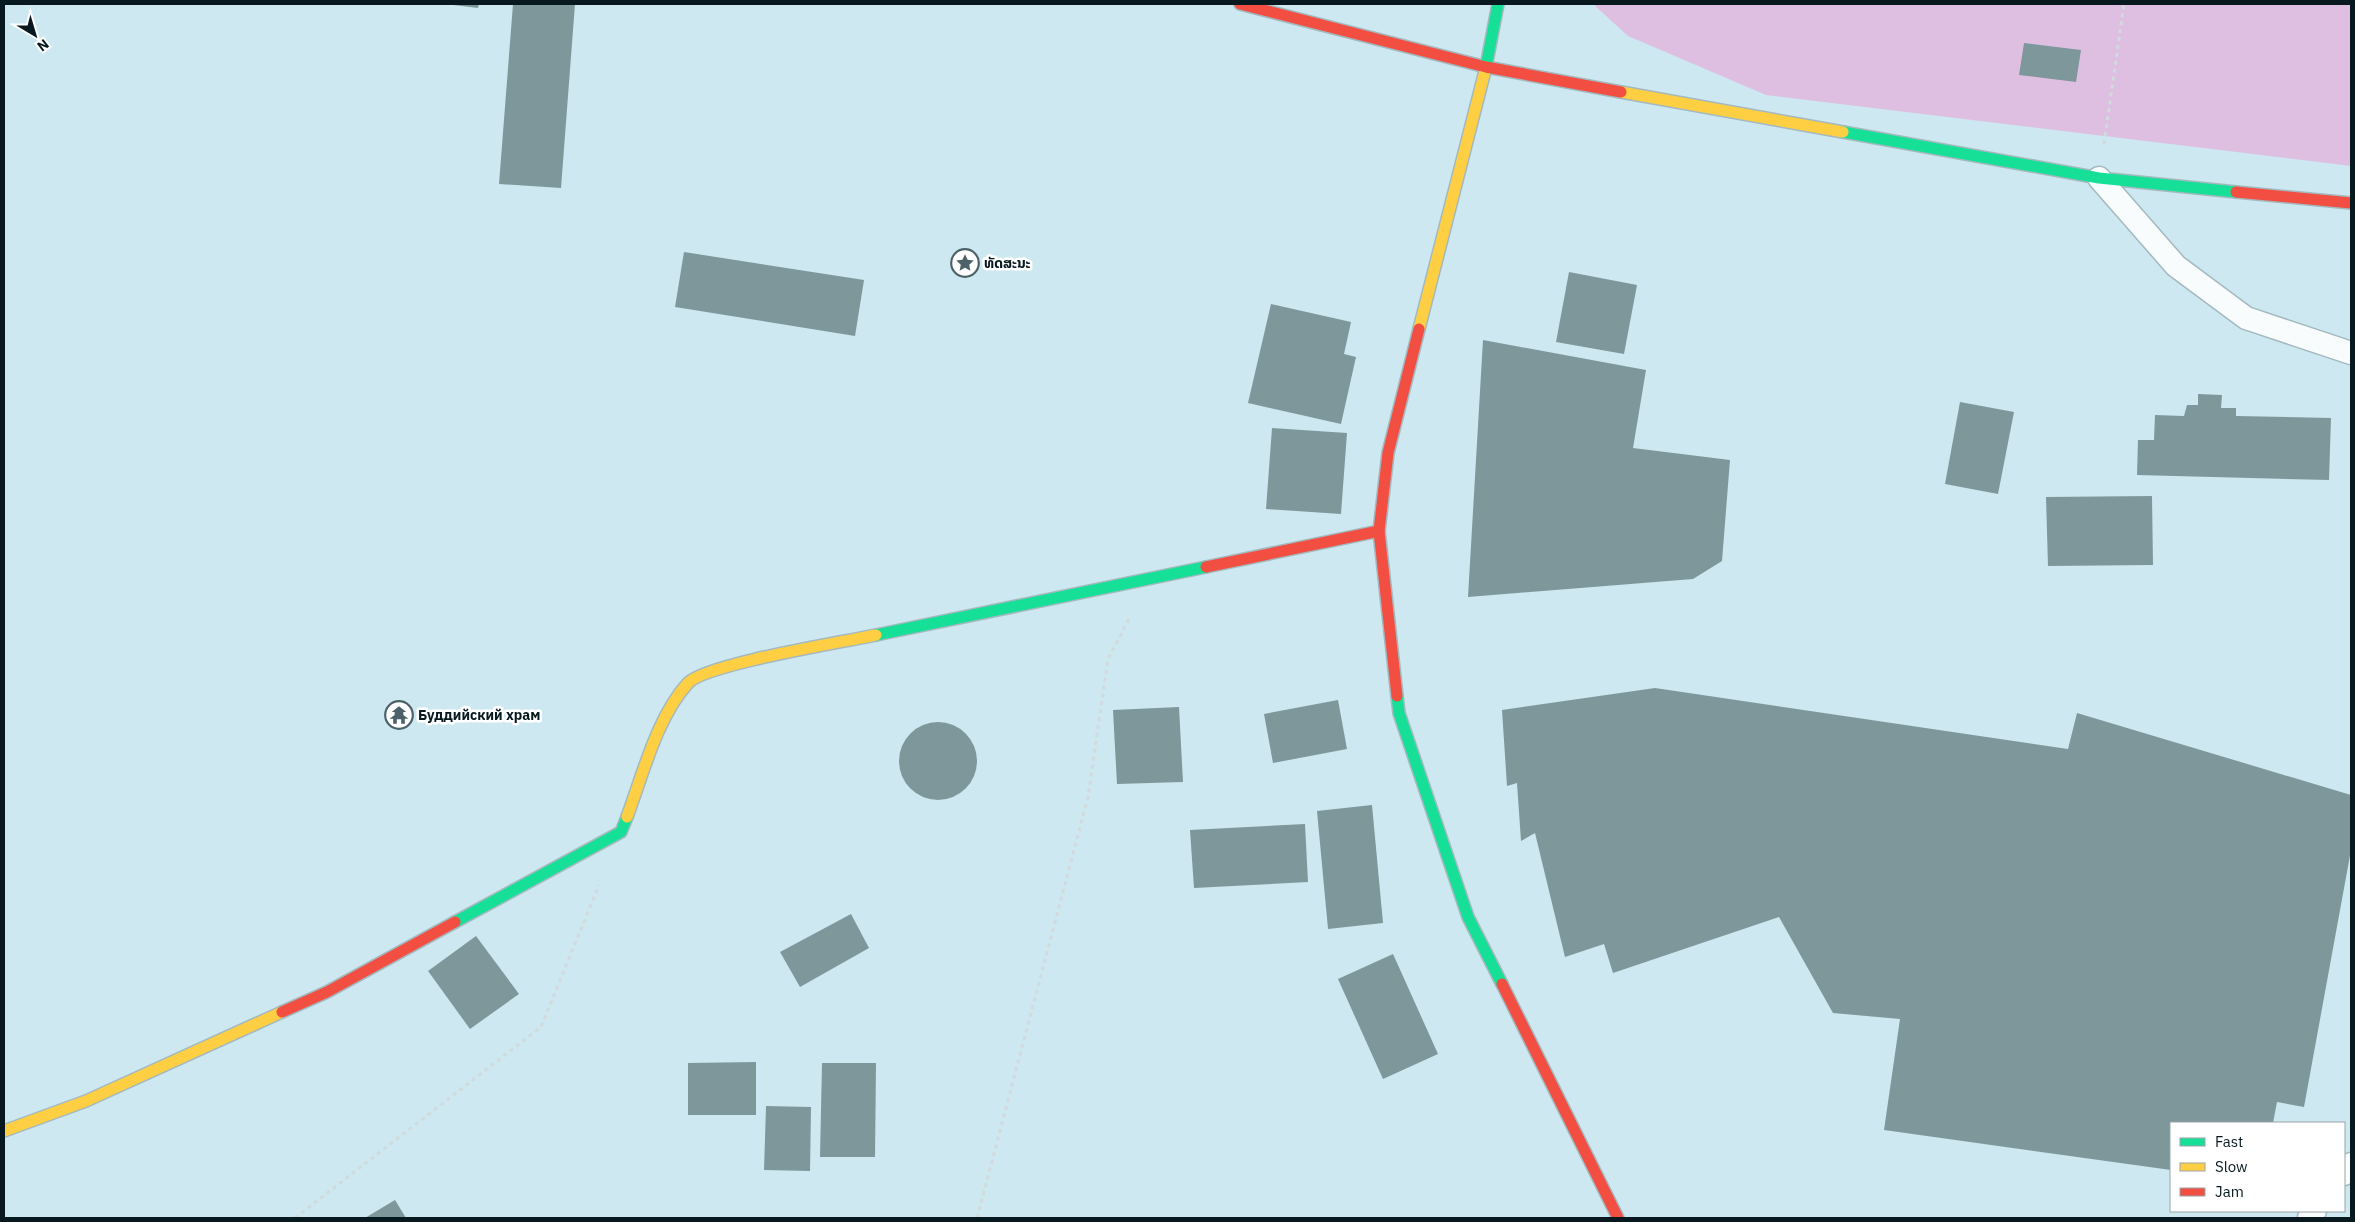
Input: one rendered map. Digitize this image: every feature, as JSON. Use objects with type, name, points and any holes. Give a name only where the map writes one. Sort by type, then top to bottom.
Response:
[{"type":"main road","points":[[1240,4],[1486,67],[2099,178],[2351,203]]},
{"type":"main road","points":[[1498,4],[1486,67],[1388,453],[1379,531],[1399,712],[1468,917],[1618,1218]]},
{"type":"main road","points":[[4,1131],[86,1101],[327,992],[621,832],[668,709],[690,681],[726,666],[1379,531]]},
{"type":"lane","points":[[2099,178],[2176,266],[2246,318],[2351,353]]},
{"type":"path","points":[[2099,178],[2124,4]]},
{"type":"path","points":[[977,1218],[1088,797],[1108,659],[1150,578]]},
{"type":"path","points":[[295,1218],[541,1027],[621,832]]},
{"type":"shaded area","points":[[1593,4],[2351,4],[2351,166],[1766,95],[1628,36]]},
{"type":"building","points":[[445,4],[479,4],[478,8]]},
{"type":"building","points":[[513,4],[575,4],[561,188],[499,184]]},
{"type":"building","points":[[2024,43],[2081,50],[2076,82],[2019,75]]},
{"type":"building","points":[[684,252],[864,280],[855,336],[675,307]]},
{"type":"building","points":[[1569,272],[1637,285],[1624,354],[1556,342]]},
{"type":"building","points":[[1271,304],[1351,322],[1344,354],[1356,357],[1341,424],[1248,403]]},
{"type":"building","points":[[1483,340],[1646,370],[1633,448],[1730,460],[1722,561],[1693,579],[1468,597]]},
{"type":"building","points":[[2198,394],[2222,395],[2221,408],[2236,408],[2236,416],[2331,418],[2329,480],[2137,475],[2138,440],[2154,440],[2155,415],[2184,416],[2187,405],[2198,405]]},
{"type":"building","points":[[1960,402],[2014,412],[1998,494],[1945,484]]},
{"type":"building","points":[[1272,428],[1347,433],[1341,514],[1266,509]]},
{"type":"building","points":[[2152,496],[2153,565],[2048,566],[2046,497]]},
{"type":"building","points":[[1655,688],[2068,749],[2077,713],[2351,795],[2351,850],[2304,1107],[2277,1102],[2273,1122],[2170,1122],[2170,1170],[1884,1130],[1900,1019],[1833,1013],[1779,917],[1613,973],[1604,944],[1565,957],[1535,833],[1521,841],[1517,783],[1507,786],[1502,710]]},
{"type":"building","points":[[1338,700],[1347,749],[1273,763],[1264,714]]},
{"type":"building","points":[[1179,707],[1183,782],[1117,784],[1113,710]]},
{"type":"building","points":[[930,722],[946,722],[960,728],[971,739],[977,753],[977,769],[971,783],[960,794],[946,800],[930,800],[916,794],[905,783],[899,769],[899,753],[905,739],[916,728]]},
{"type":"building","points":[[1372,805],[1383,923],[1328,929],[1317,811]]},
{"type":"building","points":[[1305,824],[1308,882],[1194,888],[1190,830]]},
{"type":"building","points":[[851,914],[869,948],[800,987],[780,952]]},
{"type":"building","points":[[476,936],[519,994],[470,1029],[428,971]]},
{"type":"building","points":[[1393,954],[1438,1054],[1383,1079],[1338,979]]},
{"type":"building","points":[[756,1062],[756,1115],[688,1115],[688,1063]]},
{"type":"building","points":[[822,1063],[876,1063],[875,1157],[820,1157]]},
{"type":"building","points":[[766,1106],[811,1107],[810,1171],[764,1170]]},
{"type":"building","points":[[395,1200],[406,1218],[365,1218]]},
{"type":"traffic: fast","points":[[1486,67],[1498,4]]},
{"type":"traffic: fast","points":[[1843,132],[2099,178],[2236,192]]},
{"type":"traffic: fast","points":[[876,635],[1206,567]]},
{"type":"traffic: fast","points":[[1397,696],[1399,713],[1468,917],[1502,984]]},
{"type":"traffic: fast","points":[[455,922],[621,832],[627,817]]},
{"type":"traffic: slow","points":[[1419,329],[1486,67]]},
{"type":"traffic: slow","points":[[1621,92],[1843,132]]},
{"type":"traffic: slow","points":[[627,817],[659,729],[677,697],[688,683],[720,668],[747,661],[876,635]]},
{"type":"traffic: slow","points":[[4,1131],[86,1101],[282,1012]]},
{"type":"traffic: jam","points":[[1240,4],[1486,67],[1621,92]]},
{"type":"traffic: jam","points":[[2236,192],[2351,203]]},
{"type":"traffic: jam","points":[[1397,696],[1379,531],[1388,453],[1419,329]]},
{"type":"traffic: jam","points":[[1206,567],[1379,531]]},
{"type":"traffic: jam","points":[[282,1012],[327,992],[455,922]]},
{"type":"traffic: jam","points":[[1502,984],[1618,1218]]},
{"type":"place","name":"ທັດສະນະ","points":[[965,263]]},
{"type":"place","name":"Буддийский храм","points":[[399,715]]}]
